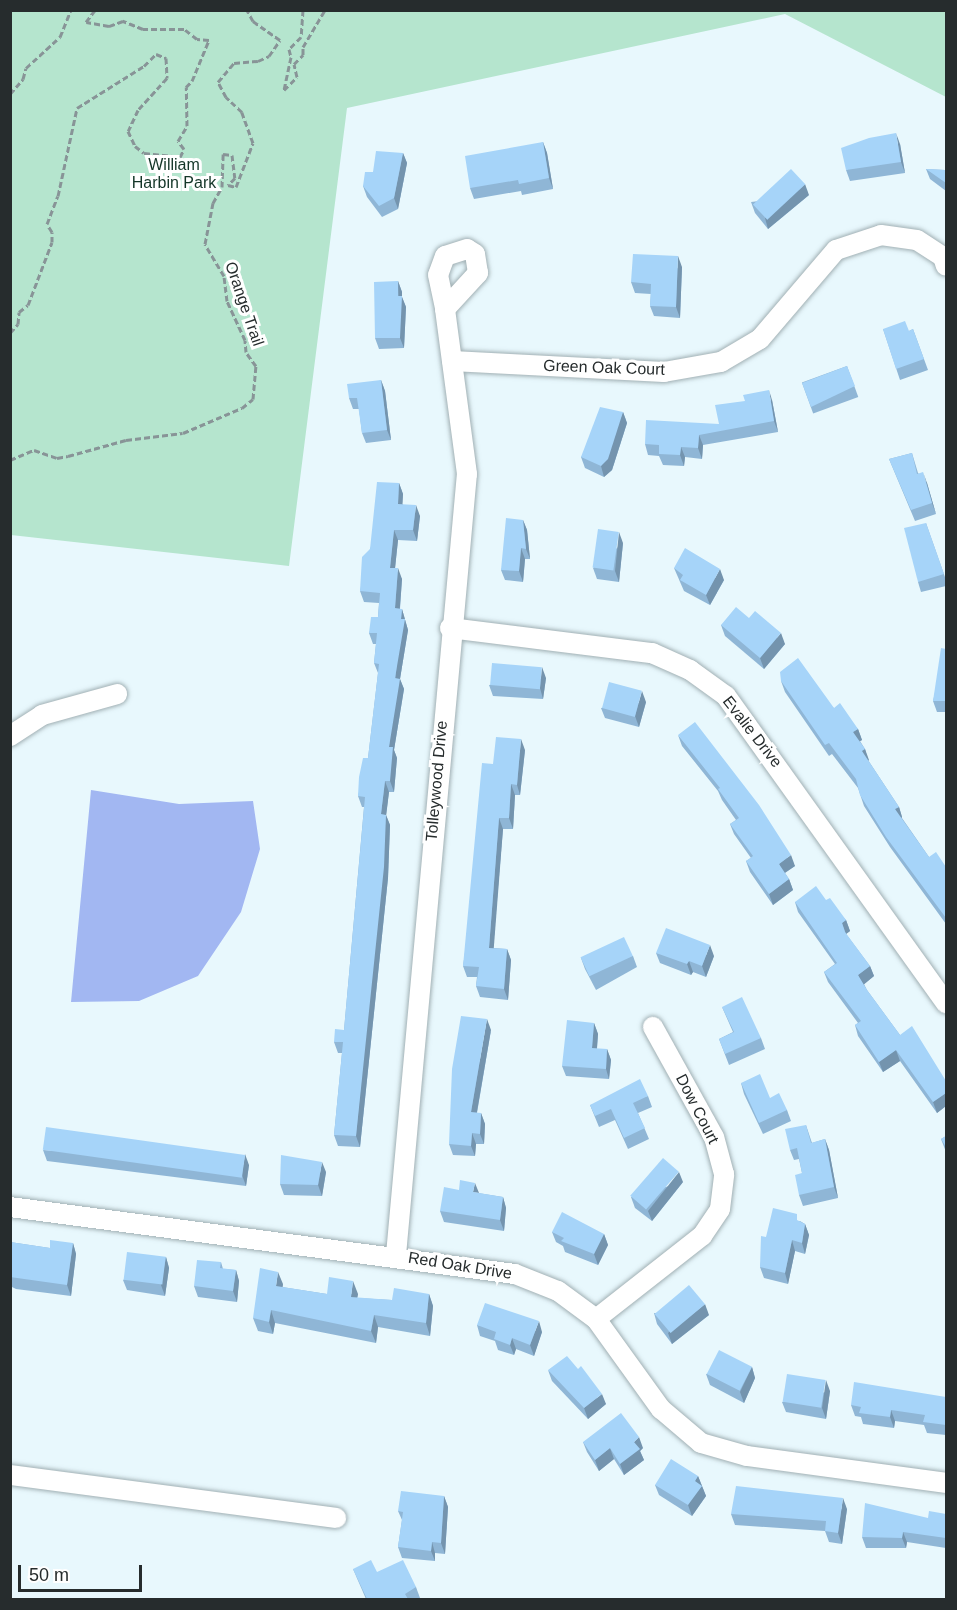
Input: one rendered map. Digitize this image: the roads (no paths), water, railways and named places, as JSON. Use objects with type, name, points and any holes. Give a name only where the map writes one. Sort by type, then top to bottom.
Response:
[{"type":"street","name":"Green Oak Court","points":[[452,361],[664,372],[721,362],[760,339],[836,250],[881,234],[917,240],[943,257],[946,266]]},
{"type":"street","name":"Tolleywood Drive","points":[[396,1255],[450,628],[467,474],[445,309]]},
{"type":"street","name":"Evalie Drive","points":[[450,628],[652,653],[690,670],[726,696],[946,1003]]},
{"type":"street","points":[[10,736],[42,714],[117,694]]},
{"type":"street","name":"Dow Court","points":[[596,1319],[702,1236],[720,1209],[724,1174],[714,1137],[653,1027]]},
{"type":"street","name":"Red Oak Drive","points":[[10,1207],[396,1255],[515,1274],[558,1291],[596,1319],[661,1409],[701,1443],[747,1455],[946,1483]]},
{"type":"street","points":[[10,1475],[336,1518]]},
{"type":"water","points":[[91,790],[179,804],[253,801],[260,849],[241,912],[198,976],[139,1001],[71,1002]]},
{"type":"park label","name":"William Harbin Park","points":[[174,174]]}]
